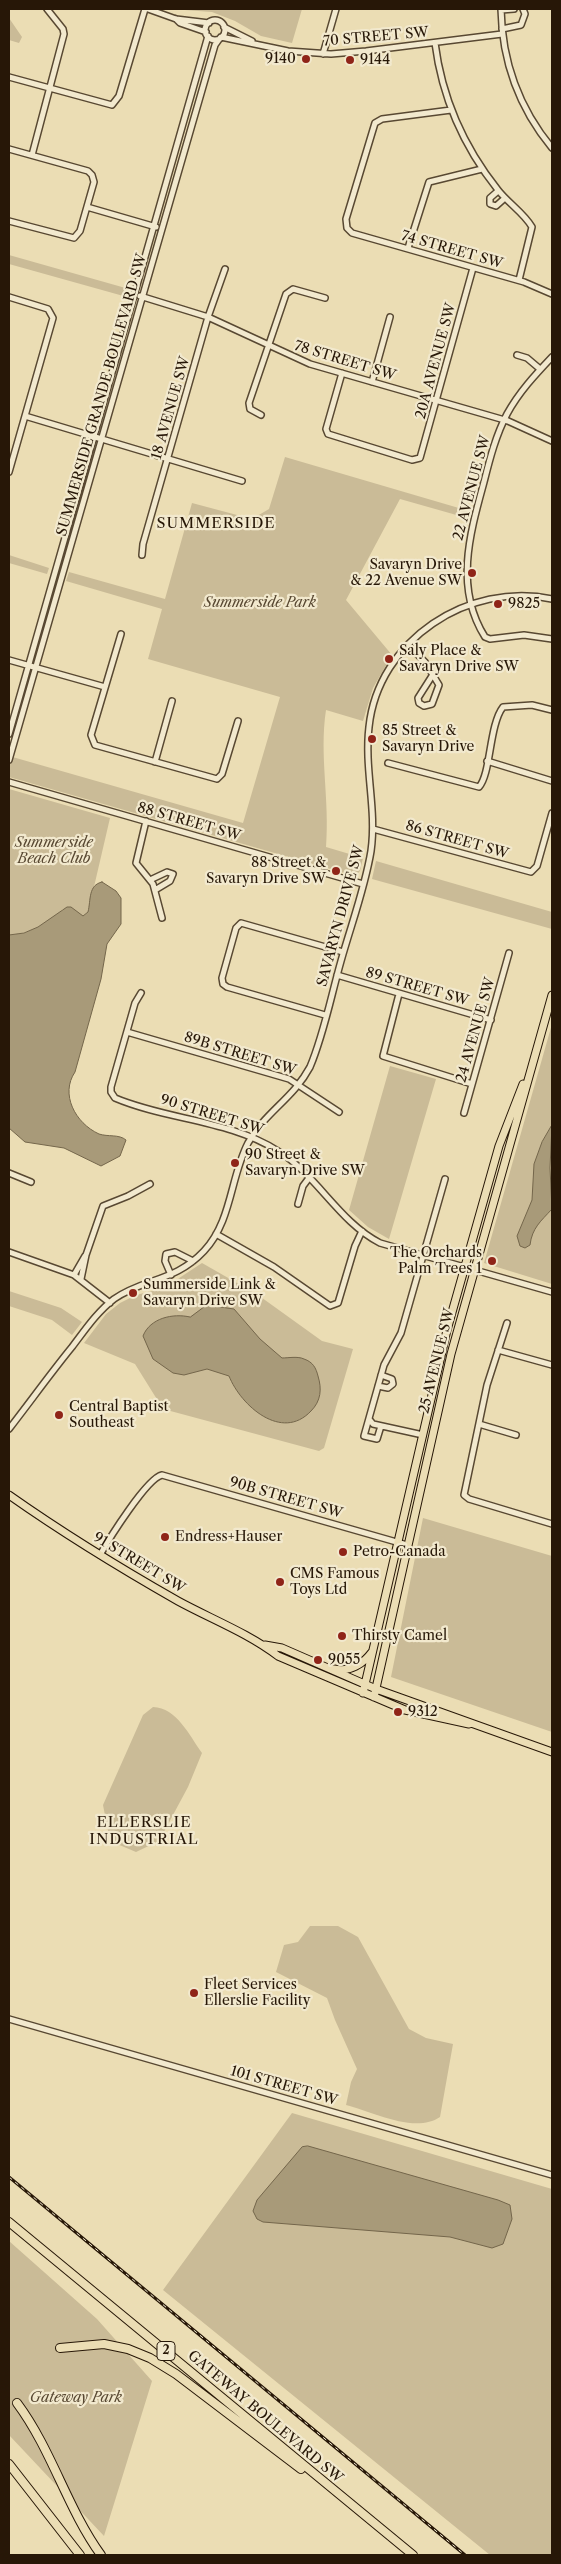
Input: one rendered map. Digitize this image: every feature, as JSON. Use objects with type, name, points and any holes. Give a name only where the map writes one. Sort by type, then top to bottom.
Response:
[{"type":"highway","name":"GATEWAY BOULEVARD SW","points":[[9,2222],[413,2555]]},
{"type":"highway","points":[[60,2348],[104,2344],[128,2349],[150,2358],[176,2374],[305,2472],[323,2480]]},
{"type":"highway","points":[[18,2402],[46,2449],[76,2515],[102,2555]]},
{"type":"highway","points":[[9,2464],[80,2555]]},
{"type":"main road","name":"25 AVENUE SW","points":[[374,1698],[451,1354],[473,1270],[552,996]]},
{"type":"main road","name":"25 AVENUE SW","points":[[363,1693],[464,1267],[499,1146],[541,1034]]},
{"type":"main road","name":"91 STREET SW","points":[[9,1495],[100,1555],[183,1603],[263,1644],[278,1656],[374,1698],[415,1713],[469,1724],[552,1752]]},
{"type":"main road","name":"91 STREET SW","points":[[263,1644],[282,1648],[366,1685],[454,1716],[469,1724]]},
{"type":"main road","points":[[321,1666],[347,1669],[357,1666],[374,1650]]},
{"type":"street","points":[[32,155],[51,89],[64,31],[47,9]]},
{"type":"street","points":[[9,77],[108,105],[114,104],[119,96],[147,9],[176,19],[209,23],[218,21],[224,30],[220,37],[215,39],[180,23],[176,19]]},
{"type":"street","points":[[323,54],[336,9]]},
{"type":"street","points":[[514,9],[501,10],[502,31],[515,85],[530,116],[552,148]]},
{"type":"street","name":"70 STREET SW","points":[[220,37],[252,42],[288,51],[323,54],[366,52],[435,43],[502,31],[521,25],[526,14],[523,9]]},
{"type":"street","points":[[207,34],[209,23]]},
{"type":"street","name":"70 STREET SW","points":[[223,26],[252,42]]},
{"type":"street","name":"SUMMERSIDE GRANDE BOULEVARD SW","points":[[9,734],[135,295],[207,34]]},
{"type":"street","name":"SUMMERSIDE GRANDE BOULEVARD SW","points":[[9,760],[161,228],[215,45],[220,37]]},
{"type":"street","points":[[435,43],[441,77],[451,110],[482,169],[498,191],[533,229],[519,280]]},
{"type":"street","name":"74 STREET SW","points":[[451,110],[382,119],[376,122],[346,219],[347,228],[352,233],[519,280],[552,294]]},
{"type":"street","points":[[9,148],[88,171],[93,177],[93,185],[87,207],[76,238],[9,221]]},
{"type":"street","points":[[408,248],[429,182],[482,169]]},
{"type":"street","points":[[498,191],[490,198],[490,204],[496,206],[505,198]]},
{"type":"street","points":[[87,207],[161,228]]},
{"type":"street","name":"20A AVENUE SW","points":[[342,373],[326,433],[332,437],[412,460],[419,459],[423,453],[473,268]]},
{"type":"street","name":"18 AVENUE SW","points":[[142,555],[143,544],[208,318],[225,269]]},
{"type":"street","points":[[261,415],[249,406],[261,364],[289,290],[296,290],[325,298]]},
{"type":"street","name":"78 STREET SW","points":[[135,295],[208,318],[303,362],[504,420],[552,440]]},
{"type":"street","points":[[9,297],[48,308],[53,315],[9,472]]},
{"type":"street","points":[[372,382],[390,317]]},
{"type":"street","points":[[517,355],[527,358],[540,369]]},
{"type":"street","name":"22 AVENUE SW","points":[[552,357],[522,390],[504,420],[494,444],[468,543],[467,575],[472,603],[486,638],[524,634],[552,639]]},
{"type":"street","points":[[25,416],[242,481]]},
{"type":"street","name":"SAVARYN DRIVE SW","points":[[9,1429],[96,1316],[110,1303],[130,1290],[171,1275],[193,1261],[216,1234],[227,1210],[242,1157],[252,1137],[266,1118],[300,1084],[312,1061],[363,884],[373,829],[373,798],[367,753],[369,724],[374,702],[384,678],[408,645],[438,619],[472,603],[514,596],[552,599]]},
{"type":"street","points":[[121,634],[91,735],[92,741],[98,746],[213,779],[219,778],[222,774],[238,721]]},
{"type":"street","points":[[408,645],[425,662],[439,686],[432,704],[424,706],[419,703],[418,698],[432,676]]},
{"type":"street","points":[[9,660],[105,687]]},
{"type":"street","points":[[154,762],[172,701]]},
{"type":"street","points":[[388,763],[474,788],[482,784],[503,707],[532,705],[552,710]]},
{"type":"street","points":[[487,761],[552,780]]},
{"type":"street","name":"88 STREET SW","points":[[9,782],[363,884]]},
{"type":"street","name":"86 STREET SW","points":[[373,829],[529,872],[534,871],[537,866],[552,813]]},
{"type":"street","points":[[146,821],[136,860],[155,890],[162,918]]},
{"type":"street","points":[[150,880],[167,872],[173,874],[170,881],[155,890]]},
{"type":"street","points":[[325,1015],[227,987],[222,983],[224,970],[237,926],[241,923],[343,952]]},
{"type":"street","name":"24 AVENUE SW","points":[[464,1113],[509,953]]},
{"type":"street","name":"89 STREET SW","points":[[337,976],[491,1020]]},
{"type":"street","name":"90 STREET SW","points":[[141,992],[135,1003],[111,1087],[111,1092],[115,1098],[252,1137],[284,1154],[362,1232],[380,1243],[552,1292]]},
{"type":"street","points":[[399,994],[383,1056],[472,1084]]},
{"type":"street","name":"89B STREET SW","points":[[127,1032],[289,1079],[300,1084],[339,1112]]},
{"type":"street","points":[[9,1173],[31,1182]]},
{"type":"street","points":[[298,1204],[303,1186],[309,1178]]},
{"type":"street","points":[[381,1426],[376,1439],[364,1436],[363,1432],[381,1375],[399,1337],[445,1179]]},
{"type":"street","points":[[81,1280],[86,1255],[103,1206],[128,1196],[150,1184]]},
{"type":"street","points":[[216,1234],[274,1267],[326,1304],[334,1306],[338,1303],[355,1246],[362,1232]]},
{"type":"street","points":[[9,1252],[74,1275],[110,1303]]},
{"type":"street","points":[[171,1275],[165,1261],[166,1254],[175,1252],[193,1261]]},
{"type":"street","points":[[74,1275],[86,1255]]},
{"type":"street","points":[[506,1323],[479,1424],[464,1495],[469,1499],[552,1524]]},
{"type":"street","points":[[498,1350],[552,1365]]},
{"type":"street","points":[[378,1386],[388,1388],[393,1384],[392,1379],[381,1375]]},
{"type":"street","points":[[368,1418],[372,1423],[381,1426],[423,1435]]},
{"type":"street","points":[[479,1424],[516,1435]]},
{"type":"street","name":"90B STREET SW","points":[[100,1555],[119,1524],[159,1476],[407,1545]]},
{"type":"street","name":"101 STREET SW","points":[[9,2019],[552,2175]]},
{"type":"green space","points":[[171,9],[302,9],[292,43],[261,36],[235,21],[212,12]]},
{"type":"green space","points":[[9,18],[22,37],[19,43],[9,40]]},
{"type":"green space","points":[[9,255],[129,289],[127,297],[9,264]]},
{"type":"green space","name":"Summerside Park","points":[[285,457],[469,511],[467,518],[400,499],[346,600],[392,655],[373,688],[363,721],[326,710],[324,761],[327,812],[326,847],[363,858],[360,871],[355,876],[9,777],[9,756],[243,823],[280,697],[148,659],[162,609],[66,581],[69,572],[165,599],[192,503],[252,519],[269,509]]},
{"type":"green space","points":[[9,555],[49,568],[47,574],[9,563]]},
{"type":"green space","name":"Summerside Beach Club","points":[[9,789],[110,818],[88,912],[83,916],[63,909],[39,927],[9,935]]},
{"type":"green space","points":[[376,861],[552,912],[552,929],[372,879]]},
{"type":"green space","points":[[552,1024],[552,1284],[484,1263]]},
{"type":"green space","points":[[390,1066],[436,1079],[389,1239],[368,1227],[349,1210]]},
{"type":"green space","points":[[202,1263],[258,1295],[322,1341],[353,1349],[324,1448],[319,1451],[163,1409],[135,1364],[84,1343],[106,1314],[120,1303],[136,1295],[164,1288]]},
{"type":"green space","points":[[9,1291],[61,1308],[82,1322],[72,1335],[52,1320],[9,1306]]},
{"type":"green space","points":[[423,1518],[552,1556],[552,1732],[391,1677]]},
{"type":"green space","points":[[153,1707],[169,1712],[176,1717],[202,1753],[188,1787],[159,1841],[136,1852],[110,1841],[103,1805],[143,1715]]},
{"type":"green space","points":[[310,1926],[338,1926],[358,1937],[409,2029],[426,2038],[453,2044],[440,2117],[430,2122],[406,2123],[346,2105],[351,2082],[357,2069],[327,1998],[276,1972],[284,1945],[298,1942]]},
{"type":"green space","points":[[292,2113],[552,2189],[552,2555],[490,2555],[163,2290]]},
{"type":"green space","name":"Gateway Park","points":[[9,2241],[97,2319],[152,2381],[104,2536],[9,2435]]},
{"type":"shaded area","points":[[102,882],[116,891],[121,898],[121,924],[107,944],[101,979],[69,1089],[72,1107],[83,1123],[99,1134],[120,1137],[126,1140],[120,1156],[101,1166],[64,1148],[25,1142],[9,1128],[9,935],[24,933],[38,927],[67,907],[71,907],[83,916],[88,912],[94,886]]},
{"type":"shaded area","points":[[552,1125],[550,1168],[552,1209],[538,1225],[530,1245],[525,1248],[520,1246],[517,1236],[532,1200],[534,1164],[542,1142]]},
{"type":"shaded area","points":[[207,1305],[234,1309],[260,1339],[282,1358],[299,1358],[307,1360],[312,1364],[317,1373],[320,1390],[319,1399],[311,1411],[300,1420],[288,1423],[275,1421],[253,1408],[243,1398],[229,1376],[207,1369],[184,1375],[173,1373],[153,1359],[143,1336],[151,1325],[163,1318],[176,1316],[190,1317]]},
{"type":"shaded area","points":[[308,2146],[510,2205],[512,2219],[503,2244],[492,2248],[450,2237],[263,2222],[257,2219],[253,2211],[257,2200],[302,2147]]},
{"type":"railway","points":[[9,2177],[465,2555]]},
{"type":"place","name":"9140","points":[[306,59]]},
{"type":"place","name":"9144","points":[[350,60]]},
{"type":"place","name":"Savaryn Drive & 22 Avenue SW","points":[[472,573]]},
{"type":"place","name":"9825","points":[[498,604]]},
{"type":"place","name":"Saly Place & Savaryn Drive SW","points":[[389,659]]},
{"type":"place","name":"85 Street & Savaryn Drive","points":[[372,739]]},
{"type":"place","name":"88 Street & Savaryn Drive SW","points":[[336,871]]},
{"type":"place","name":"90 Street & Savaryn Drive SW","points":[[235,1163]]},
{"type":"place","name":"The Orchards Palm Trees 1","points":[[492,1261]]},
{"type":"place","name":"Summerside Link & Savaryn Drive SW","points":[[133,1293]]},
{"type":"place","name":"Central Baptist Southeast","points":[[59,1415]]},
{"type":"place","name":"Endress+Hauser","points":[[165,1537]]},
{"type":"place","name":"Petro-Canada","points":[[343,1552]]},
{"type":"place","name":"CMS Famous Toys Ltd","points":[[280,1582]]},
{"type":"place","name":"Thirsty Camel","points":[[342,1636]]},
{"type":"place","name":"9055","points":[[318,1660]]},
{"type":"place","name":"9312","points":[[398,1712]]},
{"type":"place","name":"Fleet Services Ellerslie Facility","points":[[194,1993]]},
{"type":"district","name":"SUMMERSIDE","points":[[216,524]]},
{"type":"district","name":"ELLERSLIE INDUSTRIAL","points":[[144,1832]]}]
